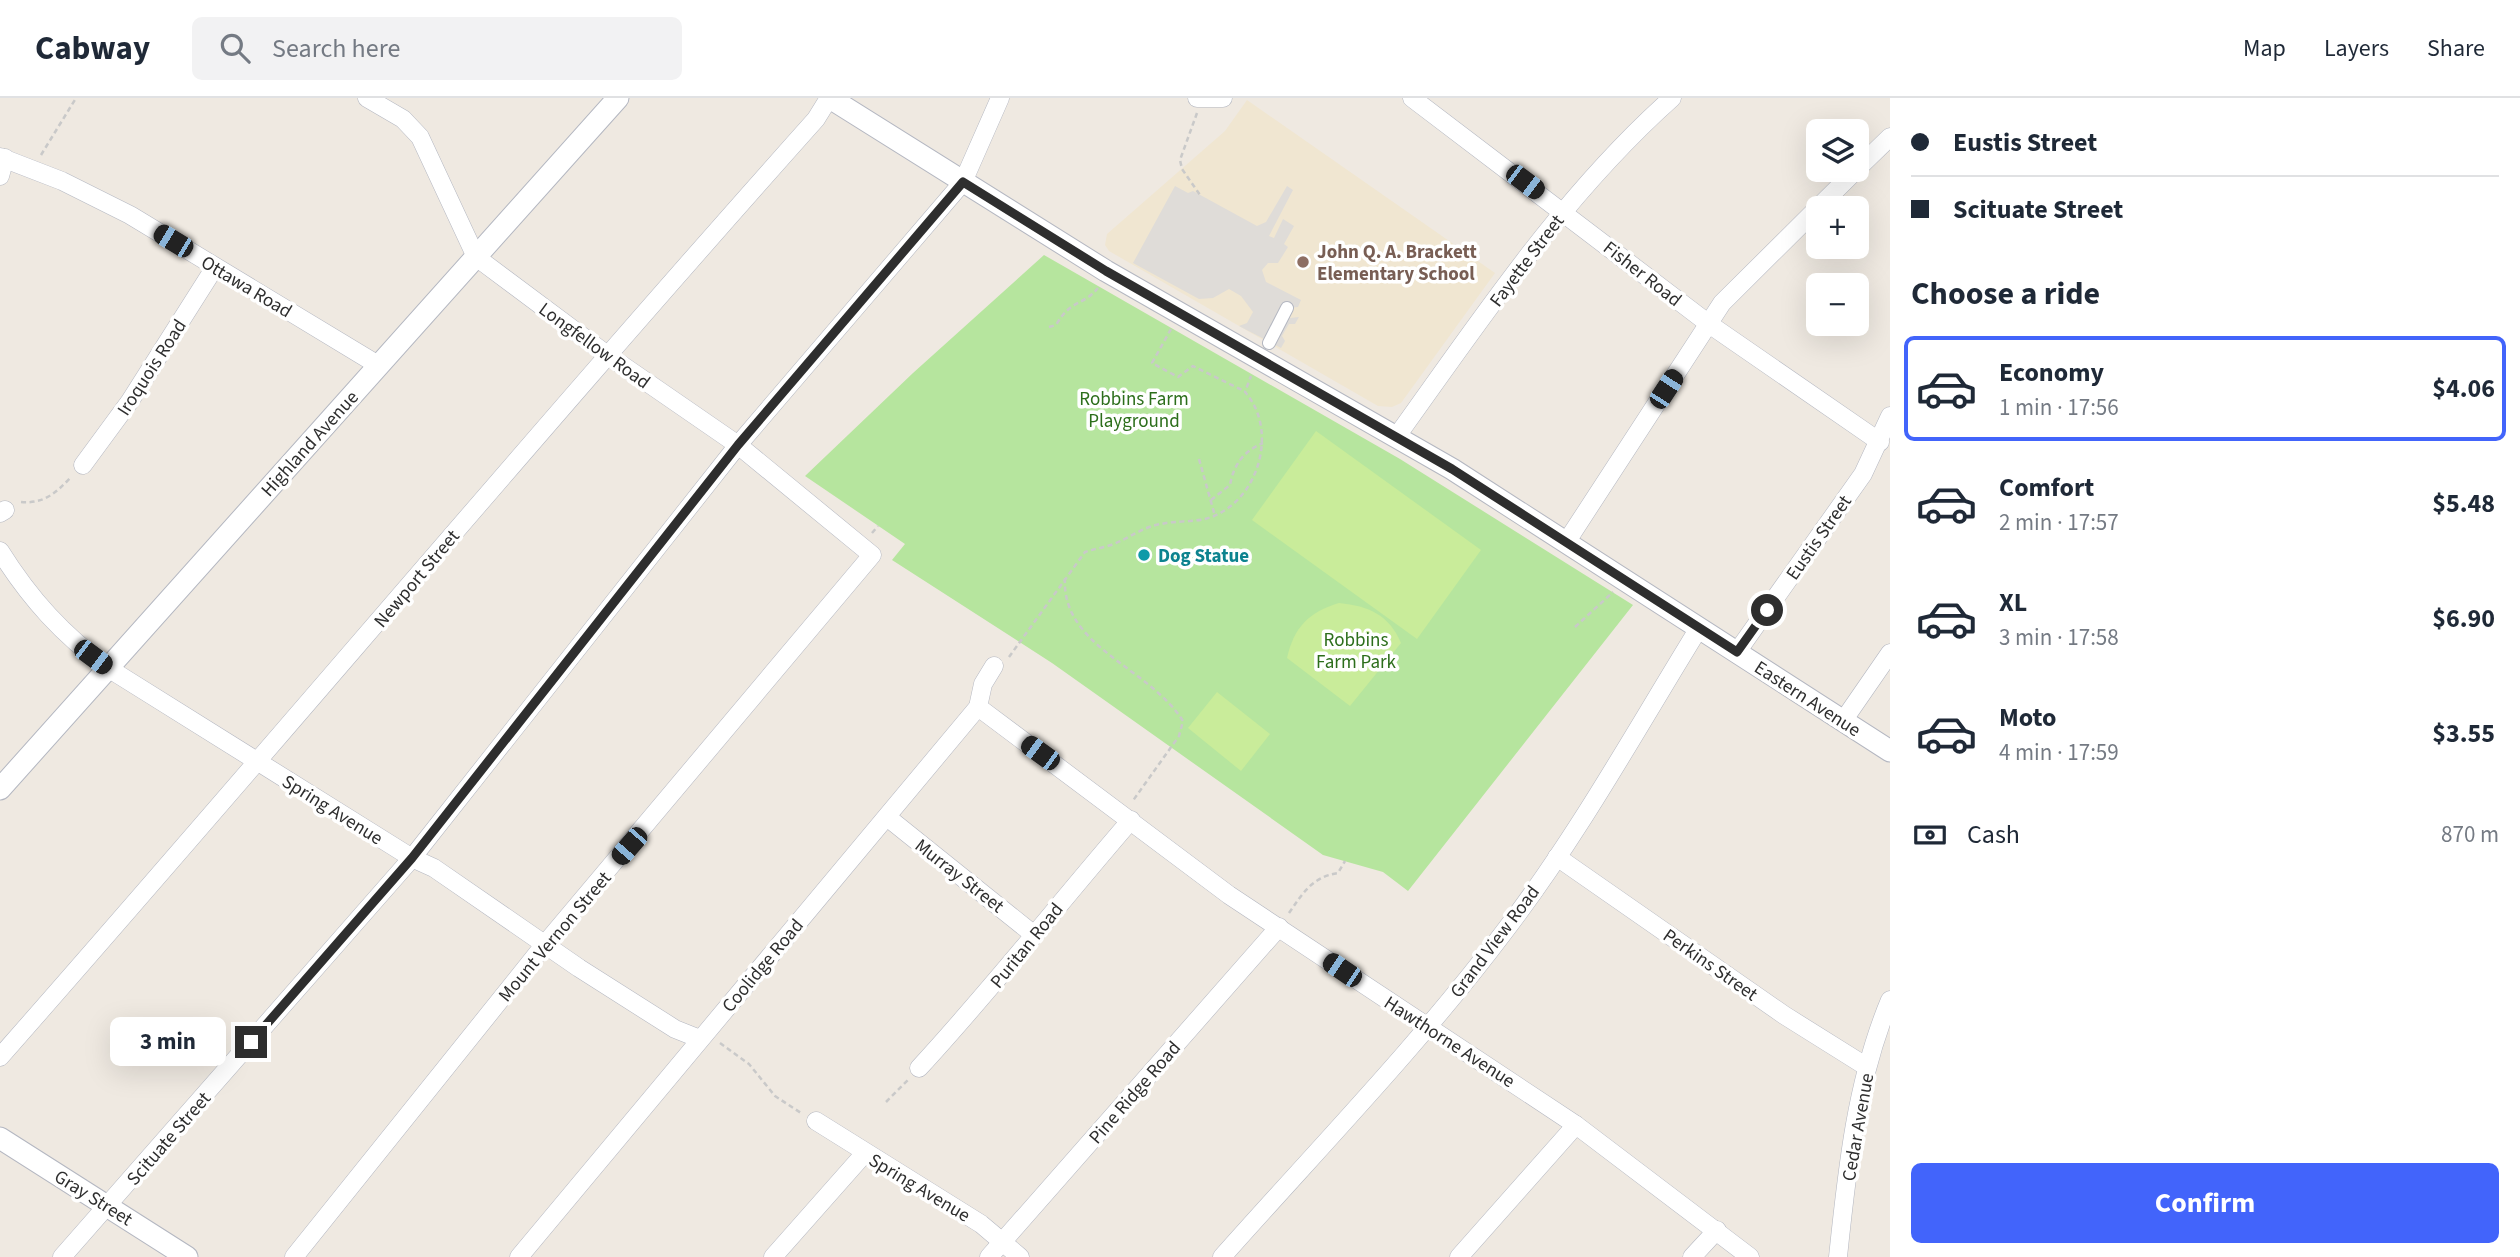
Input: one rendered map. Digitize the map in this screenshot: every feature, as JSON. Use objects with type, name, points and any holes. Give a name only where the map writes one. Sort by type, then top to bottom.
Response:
[{"type":"street","name":"Longfellow Road","points":[[367,98],[403,119],[420,137],[476,257],[606,354],[738,445],[872,555]]},
{"type":"street","name":"Highland Avenue","points":[[0,789],[618,98]]},
{"type":"street","name":"Eastern Avenue","points":[[830,98],[1106,271],[1397,436],[1567,541],[1890,751]]},
{"type":"street","name":"Newport Street","points":[[0,1057],[258,763],[606,354],[816,119],[830,98]]},
{"type":"street","name":"Scituate Street","points":[[62,1257],[412,858],[738,445],[963,182],[1000,98]]},
{"type":"street","name":"Fisher Road","points":[[1412,98],[1709,324],[1880,442]]},
{"type":"street","name":"Fayette Street","points":[[1397,436],[1562,210],[1644,123],[1672,98]]},
{"type":"street","points":[[1869,156],[1890,136]]},
{"type":"street","name":"Ottawa Road","points":[[2,157],[34,168],[130,215],[378,365]]},
{"type":"street","points":[[0,176],[2,157]]},
{"type":"street","points":[[1567,541],[1709,324],[1742,281],[1843,182]]},
{"type":"street","name":"Iroquois Road","points":[[83,465],[130,401],[215,267]]},
{"type":"street","points":[[1269,343],[1287,308]]},
{"type":"street","name":"Eustis Street","points":[[1737,652],[1863,474],[1890,416]]},
{"type":"street","name":"Spring Avenue","points":[[0,551],[38,606],[76,644],[108,668],[412,858],[434,868],[675,1029],[700,1039]]},
{"type":"street","name":"Mount Vernon Street","points":[[293,1257],[545,944],[872,555]]},
{"type":"street","name":"Grand View Road","points":[[1222,1257],[1427,1027],[1507,929],[1557,857],[1699,628]]},
{"type":"street","points":[[1843,721],[1890,653]]},
{"type":"street","name":"Coolidge Road","points":[[519,1257],[978,707],[984,684],[994,666]]},
{"type":"street","name":"Hawthorne Avenue","points":[[978,707],[1203,876],[1576,1125],[1750,1257]]},
{"type":"street","name":"Murray Street","points":[[887,817],[1033,934]]},
{"type":"street","name":"Puritan Road","points":[[919,1068],[988,993],[1127,817]]},
{"type":"street","name":"Perkins Street","points":[[1557,857],[1784,1015],[1867,1067]]},
{"type":"street","name":"Pine Ridge Road","points":[[989,1257],[1279,927]]},
{"type":"street","name":"Cedar Avenue","points":[[1838,1257],[1849,1163],[1867,1067],[1890,1000]]},
{"type":"street","name":"Spring Avenue","points":[[816,1121],[981,1224],[1020,1257]]},
{"type":"street","points":[[1459,1257],[1576,1125]]},
{"type":"street","name":"Gray Street","points":[[0,1138],[187,1257]]},
{"type":"street","points":[[773,1257],[865,1153]]},
{"type":"street","points":[[1692,1257],[1717,1230]]},
{"type":"path","points":[[34,168],[76,98]]},
{"type":"path","points":[[1200,195],[1182,169],[1180,160],[1209,98]]},
{"type":"path","points":[[1049,327],[1056,325],[1067,308],[1090,296],[1100,285]]},
{"type":"path","points":[[994,666],[1015,653],[1085,552],[1112,544],[1144,528],[1215,516],[1243,494],[1257,468],[1263,443],[1256,413],[1245,392],[1193,366],[1178,377],[1152,363],[1172,326]]},
{"type":"path","points":[[1245,392],[1253,372]]},
{"type":"path","points":[[1212,500],[1230,485],[1232,471],[1239,460],[1263,443]]},
{"type":"path","points":[[1199,459],[1215,516]]},
{"type":"path","points":[[3,512],[20,502],[31,503],[49,498],[83,465]]},
{"type":"path","points":[[1065,578],[1069,611],[1079,628],[1144,680],[1183,721],[1180,736],[1127,817]]},
{"type":"path","points":[[1575,627],[1615,590]]},
{"type":"path","points":[[1279,927],[1310,884],[1319,877],[1338,873],[1345,861]]},
{"type":"path","points":[[700,1039],[723,1044],[737,1053],[775,1096],[816,1121]]},
{"type":"path","points":[[886,1102],[919,1068]]},
{"type":"shaded area","name":"John Q. A. Brackett Elementary School","points":[[1247,100],[1495,273],[1401,403],[1392,407],[1378,406],[1109,251],[1105,245],[1107,234],[1225,131]]},
{"type":"shaded area","points":[[1175,186],[1188,193],[1193,191],[1257,226],[1266,222],[1287,186],[1293,190],[1269,236],[1274,238],[1283,219],[1294,226],[1284,244],[1288,247],[1278,263],[1268,263],[1262,270],[1266,282],[1301,300],[1298,307],[1289,308],[1290,318],[1299,317],[1295,324],[1289,324],[1282,336],[1285,341],[1281,348],[1239,326],[1247,323],[1253,312],[1241,296],[1229,289],[1213,298],[1199,299],[1133,263]]},
{"type":"green space","name":"Robbins Farm Park","points":[[1044,255],[1400,459],[1633,605],[1408,891],[1383,872],[1323,855],[1052,663],[892,560],[905,544],[805,476],[913,373]]},
{"type":"green space","points":[[1316,431],[1481,550],[1417,639],[1252,520]]},
{"type":"green space","points":[[1339,603],[1377,614],[1390,625],[1401,643],[1350,706],[1287,658],[1294,638],[1304,622],[1319,611]]},
{"type":"green space","points":[[1217,692],[1270,734],[1241,771],[1188,728]]},
{"type":"place","name":"John Q. A. Brackett Elementary School","points":[[1303,262]]},
{"type":"place","name":"Dog Statue","points":[[1144,555]]},
{"type":"route","points":[[251,1042],[412,858],[738,445],[963,182],[1106,271],[1452,469],[1737,652],[1767,610]]},
{"type":"park label","name":"Robbins Farm Playground","points":[[1134,409]]}]
